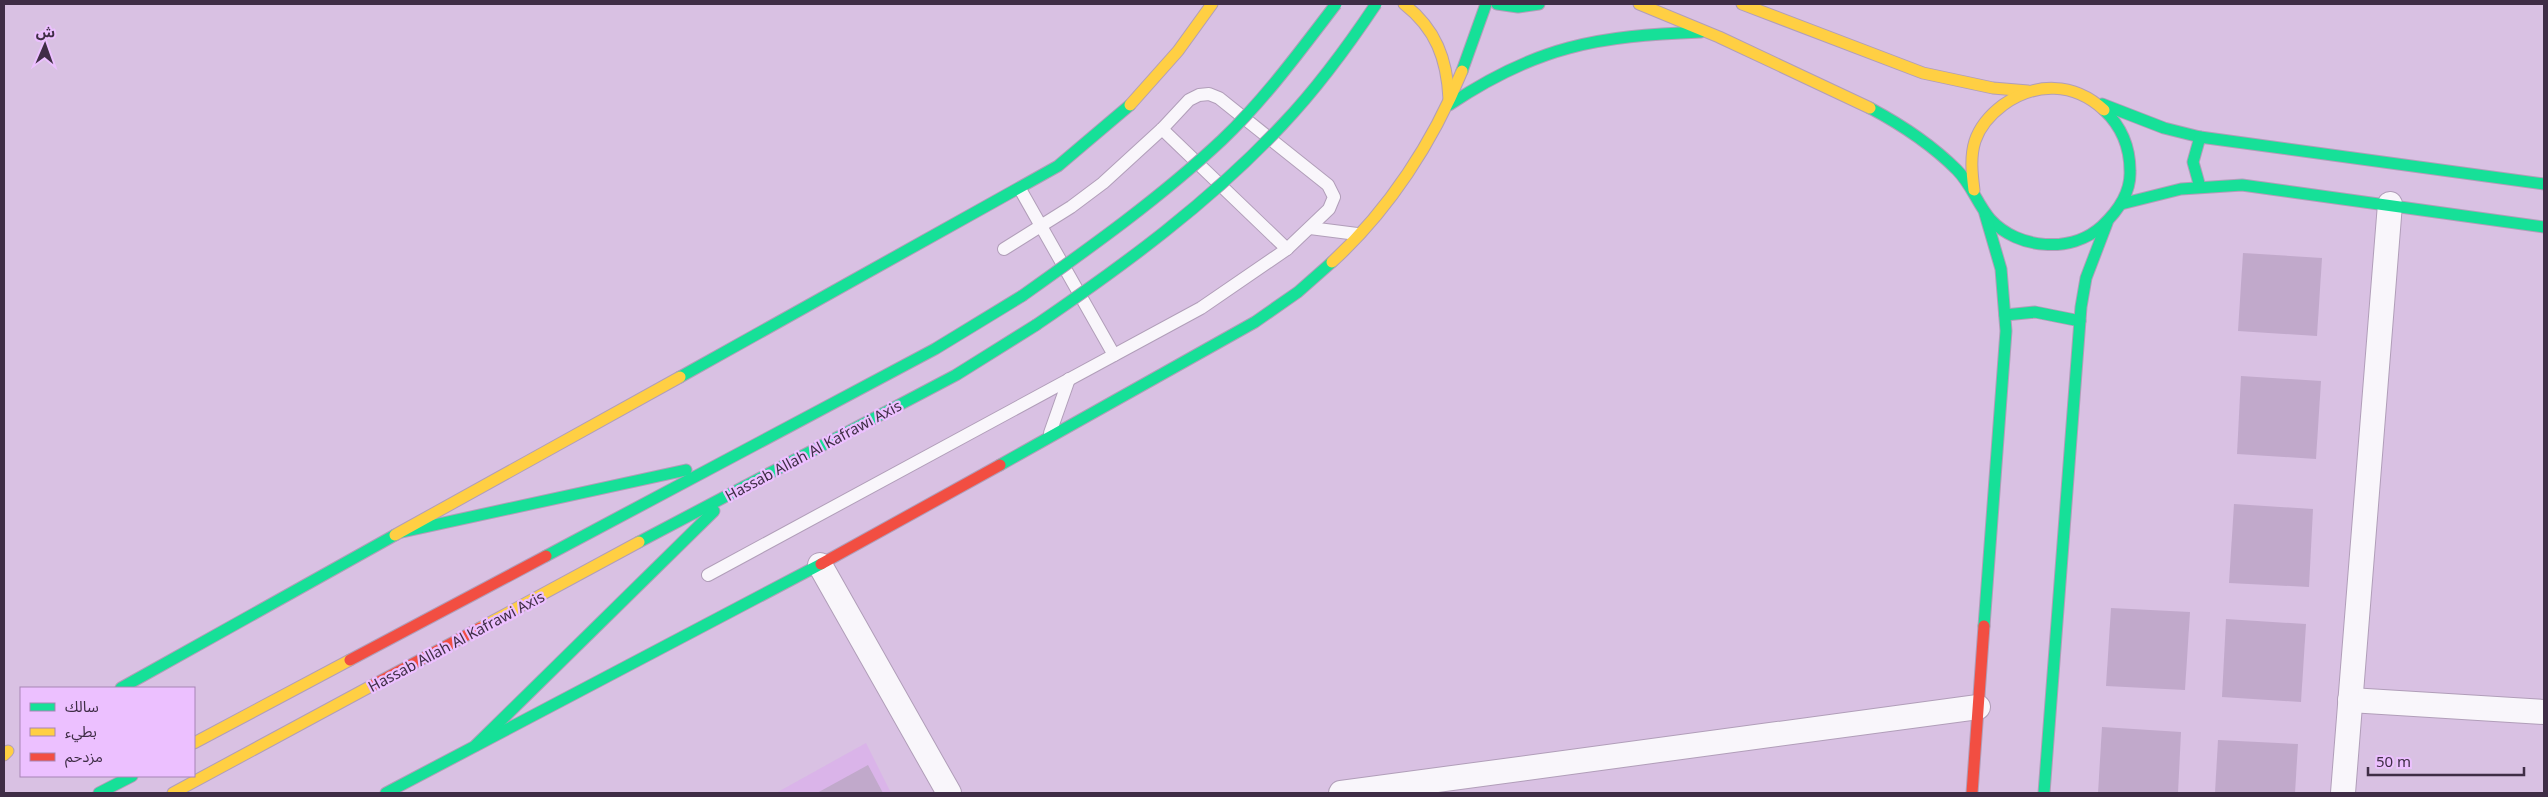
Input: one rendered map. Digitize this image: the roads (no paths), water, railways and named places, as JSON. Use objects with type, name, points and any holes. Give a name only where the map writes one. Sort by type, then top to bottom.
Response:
[{"type":"street","points":[[1191,36],[1198,4]]},
{"type":"street","points":[[123,687],[1020,189],[1058,166],[1108,128],[1152,84],[1191,36],[1212,4]]},
{"type":"street","points":[[195,742],[935,349],[1022,296],[1132,218],[1189,169],[1248,113],[1294,60],[1336,4]]},
{"type":"street","name":"Hassab Allah Al Kafrawi Axis","points":[[173,793],[736,490],[956,375],[1036,325],[1089,289],[1152,242],[1213,192],[1272,136],[1322,77],[1376,4]]},
{"type":"street","points":[[1404,4],[1428,25],[1439,43],[1446,62],[1449,105]]},
{"type":"street","points":[[386,793],[412,787],[476,745],[820,565],[1255,322],[1303,288],[1360,234],[1386,204],[1420,156],[1449,105],[1470,54],[1486,4]]},
{"type":"street","points":[[1497,4],[1507,7],[1527,7],[1540,4]]},
{"type":"street","points":[[1639,4],[1674,16],[1709,32],[1891,120],[1930,146],[1974,190],[1984,210],[2001,269],[2005,315],[1972,793]]},
{"type":"street","points":[[1742,4],[1923,73],[1975,85],[2028,91]]},
{"type":"street","points":[[1449,105],[1480,83],[1515,65],[1551,51],[1589,41],[1628,36],[1709,32]]},
{"type":"street","points":[[1974,190],[1971,165],[1975,140],[1987,118],[2005,101],[2028,91],[2051,87],[2074,90],[2095,101],[2155,125],[2200,137],[2544,184]]},
{"type":"street","points":[[2044,793],[2080,321],[2086,278],[2107,223],[2121,204],[2129,182],[2130,159],[2125,136],[2112,116],[2095,101]]},
{"type":"street","points":[[2200,137],[2195,146],[2192,167],[2200,187]]},
{"type":"street","points":[[2121,204],[2151,195],[2200,187],[2242,185],[2390,204],[2544,227]]},
{"type":"street","points":[[2343,793],[2390,204]]},
{"type":"street","points":[[1984,210],[2000,228],[2020,240],[2043,246],[2066,244],[2088,237],[2107,223]]},
{"type":"street","points":[[2005,315],[2035,312],[2080,321]]},
{"type":"street","points":[[402,532],[719,463]]},
{"type":"street","points":[[476,745],[736,490]]},
{"type":"street","points":[[820,565],[949,793]]},
{"type":"street","points":[[2350,700],[2544,712]]},
{"type":"street","points":[[1341,793],[1978,706]]},
{"type":"street","points":[[5,753],[20,745]]},
{"type":"street","points":[[99,793],[130,777]]},
{"type":"lane","points":[[708,575],[1201,308],[1287,249],[1332,204],[1332,191],[1219,98],[1209,94],[1199,95],[1189,100],[1162,129],[1103,183],[1004,249]]},
{"type":"lane","points":[[1162,129],[1287,249]]},
{"type":"lane","points":[[1020,189],[1114,355]]},
{"type":"lane","points":[[1310,228],[1360,234]]},
{"type":"lane","points":[[1050,435],[1069,379]]}]
